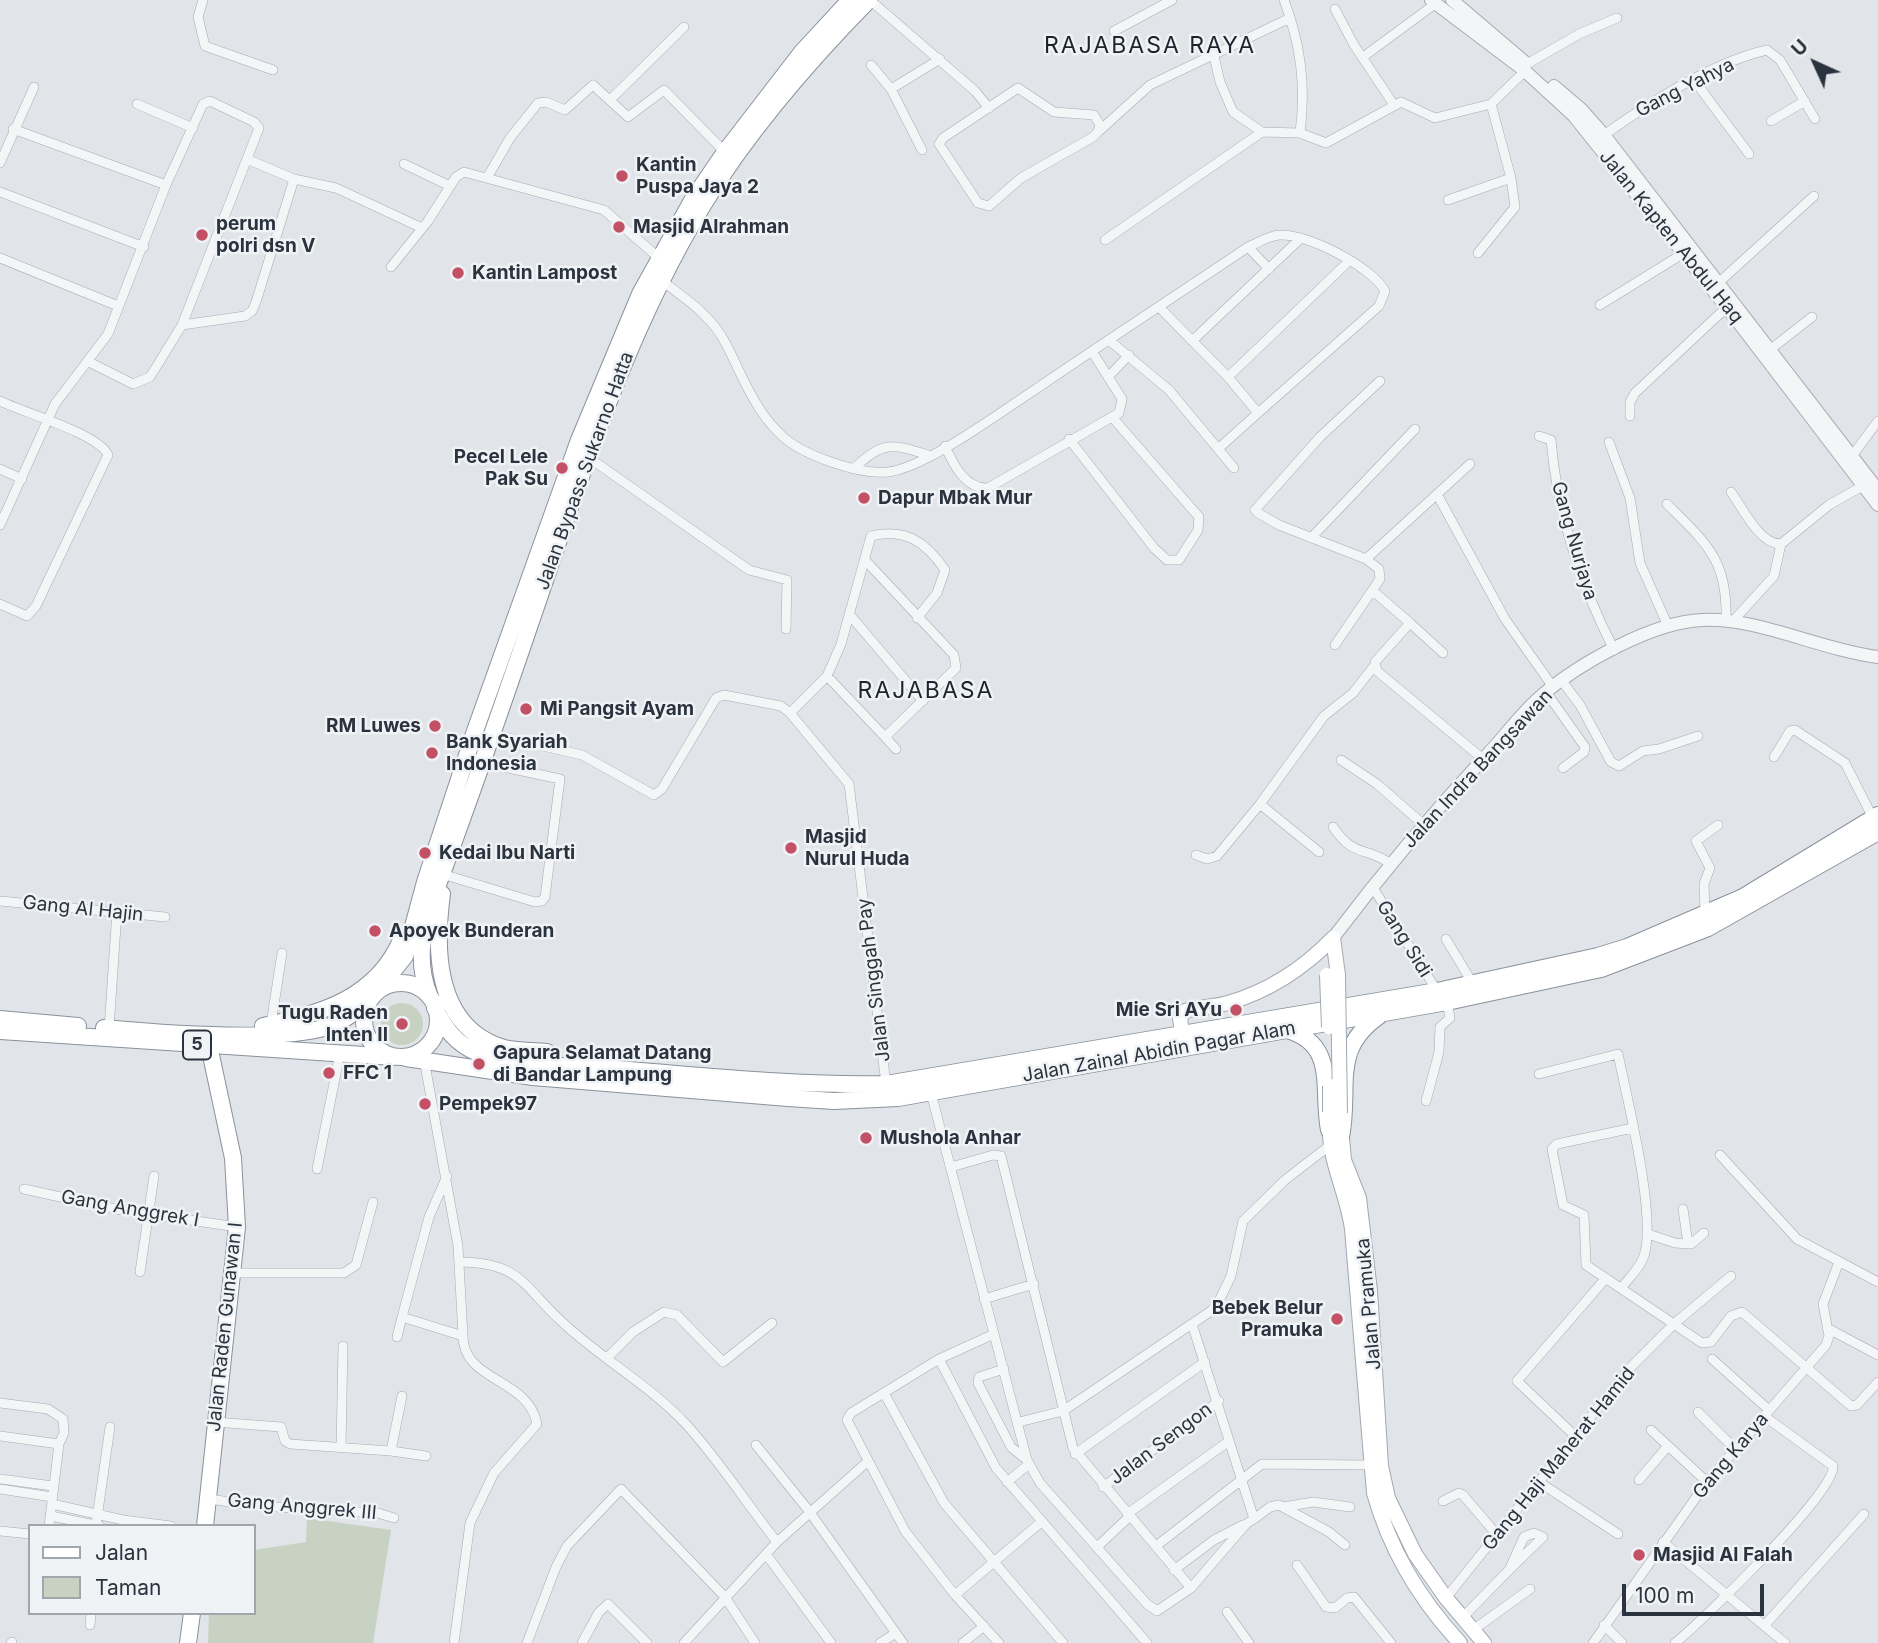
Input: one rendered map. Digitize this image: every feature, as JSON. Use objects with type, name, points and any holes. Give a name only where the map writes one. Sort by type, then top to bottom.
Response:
[{"type":"highway","name":"Jalan Bypass Sukarno Hatta","points":[[374,995],[405,956],[435,879],[491,734],[607,370],[659,258],[725,152],[802,52],[850,0]]},
{"type":"highway","name":"Jalan Bypass Sukarno Hatta","points":[[554,532],[588,457],[626,357],[662,281],[703,205],[735,158],[811,60],[869,0]]},
{"type":"highway","name":"Jalan Bypass Sukarno Hatta","points":[[433,1003],[422,979],[420,956],[435,879],[546,557]]},
{"type":"highway","name":"Jalan Zainal Abidin Pagar Alam","points":[[400,1057],[533,1077],[617,1069],[842,1085],[886,1084],[1182,1032],[1442,996],[1601,969],[1706,922],[1743,897],[1876,822]]},
{"type":"highway","points":[[226,1033],[334,1008],[369,985],[399,945],[435,879],[443,892],[437,933],[439,965],[448,994],[466,1028],[477,1037],[505,1048],[571,1055],[617,1069]]},
{"type":"highway","name":"Jalan Zainal Abidin Pagar Alam","points":[[433,1003],[453,1038],[480,1053],[503,1059],[579,1073],[834,1101],[871,1101],[931,1093],[1384,1013],[1473,984],[1598,956],[1706,922]]},
{"type":"highway","points":[[402,983],[415,986],[433,1003],[437,1028],[424,1049],[400,1057],[378,1049],[367,1035],[364,1017],[374,995],[402,983]]},
{"type":"highway","name":"5","points":[[0,1019],[110,1029],[226,1033],[313,1031],[340,1021],[374,995]]},
{"type":"highway","points":[[1333,1138],[1348,1053],[1357,1034],[1384,1013]]},
{"type":"highway","points":[[1284,1029],[1307,1038],[1322,1056]]},
{"type":"highway","name":"5","points":[[0,1031],[400,1057]]},
{"type":"highway","points":[[1333,1138],[1322,1056],[1326,1047],[1332,1044],[1342,1045],[1348,1053]]},
{"type":"highway","name":"Jalan Raden Gunawan I","points":[[205,1524],[237,1227],[233,1158],[209,1046]]},
{"type":"highway","points":[[188,1643],[192,1615]]},
{"type":"main road","name":"Jalan Pramuka","points":[[1328,943],[1332,975],[1335,1113],[1333,1138],[1345,1160],[1359,1198],[1370,1291],[1372,1400],[1369,1465],[1378,1508],[1401,1561],[1417,1590],[1460,1643]]},
{"type":"main road","name":"Jalan Indra Bangsawan","points":[[1182,1032],[1180,1018],[1185,1010],[1230,1003],[1269,987],[1289,977],[1328,943]]},
{"type":"main road","name":"Jalan Pramuka","points":[[1372,1400],[1388,1498],[1403,1534],[1446,1598],[1484,1643]]},
{"type":"street","points":[[204,0],[198,17],[205,47],[274,70]]},
{"type":"street","points":[[869,0],[975,91],[989,108]]},
{"type":"street","points":[[1114,30],[1172,0]]},
{"type":"street","points":[[1284,0],[1303,66],[1304,94],[1300,134]]},
{"type":"street","name":"Jalan Kapten Abdul Haq","points":[[1452,0],[1513,57]]},
{"type":"street","points":[[1363,57],[1433,2]]},
{"type":"street","name":"Jalan Kapten Abdul Haq","points":[[1433,2],[1513,57],[1581,109],[1604,135],[1618,162],[1684,253],[1771,349],[1801,397],[1852,456],[1871,484],[1878,505]]},
{"type":"street","points":[[1335,9],[1394,105]]},
{"type":"street","points":[[1098,132],[1100,125],[1094,114],[1054,112],[1021,88],[943,138],[939,144],[975,199],[985,207],[1049,159],[1098,132],[1143,90],[1290,18]]},
{"type":"street","points":[[1214,57],[1220,82],[1233,112],[1262,132],[1300,134],[1325,143],[1403,102],[1422,115],[1435,118],[1491,104],[1526,67],[1579,34],[1617,18]]},
{"type":"street","points":[[611,99],[684,27]]},
{"type":"street","name":"Gang Yahya","points":[[1604,135],[1642,108],[1694,80],[1758,52],[1771,51],[1805,100]]},
{"type":"street","points":[[891,89],[940,60]]},
{"type":"street","points":[[871,65],[891,89],[922,150]]},
{"type":"street","name":"Jalan Kapten Abdul Haq","points":[[1526,67],[1618,162],[1715,285],[1727,307],[1871,484]]},
{"type":"street","points":[[1694,80],[1749,154]]},
{"type":"street","points":[[487,178],[510,138],[538,103],[546,102],[565,110],[593,85],[611,99],[625,116],[632,117],[661,89],[664,90],[725,152]]},
{"type":"street","points":[[0,163],[34,87]]},
{"type":"street","points":[[0,525],[48,419],[68,385],[89,362],[108,334],[166,186],[207,100],[254,122],[259,128],[249,160],[182,324],[159,366],[144,381],[133,384],[89,362]]},
{"type":"street","points":[[1771,121],[1805,100],[1815,119]]},
{"type":"street","points":[[137,104],[193,128]]},
{"type":"street","points":[[1478,253],[1513,211],[1511,178],[1491,104]]},
{"type":"street","points":[[13,130],[166,186]]},
{"type":"street","points":[[1105,240],[1262,132]]},
{"type":"street","points":[[249,160],[297,179],[336,188],[422,228]]},
{"type":"street","points":[[404,164],[450,186]]},
{"type":"street","points":[[391,267],[450,186],[464,172],[604,210],[659,258]]},
{"type":"street","points":[[1448,200],[1511,178]]},
{"type":"street","points":[[182,324],[230,319],[252,311],[297,179]]},
{"type":"street","points":[[0,192],[144,247]]},
{"type":"street","points":[[1715,285],[1814,196]]},
{"type":"street","points":[[662,281],[701,310],[716,329],[744,385],[780,434],[794,446],[853,469],[889,472],[912,465],[945,446],[1093,354],[1248,247],[1280,235],[1301,238],[1349,261],[1381,285],[1384,298],[1219,448]]},
{"type":"street","points":[[1192,341],[1301,238]]},
{"type":"street","points":[[1248,247],[1269,269]]},
{"type":"street","points":[[1600,304],[1684,253]]},
{"type":"street","points":[[0,258],[118,306]]},
{"type":"street","points":[[1228,377],[1349,261]]},
{"type":"street","points":[[1630,416],[1630,402],[1635,393],[1727,307]]},
{"type":"street","points":[[1160,308],[1228,377],[1258,413]]},
{"type":"street","points":[[1771,349],[1812,317]]},
{"type":"street","points":[[1110,341],[1170,390],[1234,468]]},
{"type":"street","points":[[945,446],[966,480],[979,489],[988,488],[1069,439],[1112,417],[1122,407],[1122,399],[1093,354]]},
{"type":"street","points":[[1108,377],[1129,355]]},
{"type":"street","points":[[1335,645],[1373,591],[1381,573],[1366,559],[1279,525],[1255,510],[1320,437],[1380,381]]},
{"type":"street","points":[[0,401],[48,419],[98,444],[108,455],[36,606],[27,616],[0,604]]},
{"type":"street","points":[[1069,439],[1154,548],[1167,560],[1179,560],[1198,530],[1199,517],[1112,417]]},
{"type":"street","points":[[1852,456],[1878,421]]},
{"type":"street","points":[[1311,538],[1415,429]]},
{"type":"street","name":"Gang Nurjaya","points":[[1539,436],[1551,440],[1553,468],[1580,578],[1614,650]]},
{"type":"street","points":[[1609,442],[1630,498],[1640,563],[1668,626]]},
{"type":"street","points":[[853,469],[886,445],[895,444],[928,455]]},
{"type":"street","points":[[588,457],[749,570],[787,580],[786,629]]},
{"type":"street","points":[[1366,559],[1470,464]]},
{"type":"street","points":[[0,469],[22,479]]},
{"type":"street","points":[[1729,621],[1774,576],[1781,544],[1829,505],[1871,484]]},
{"type":"street","points":[[1731,492],[1763,536],[1774,544],[1781,544]]},
{"type":"street","points":[[1438,496],[1472,554],[1504,619],[1554,687],[1585,747],[1584,752],[1563,768]]},
{"type":"street","points":[[1667,504],[1707,543],[1720,564],[1727,594],[1729,621]]},
{"type":"street","points":[[790,713],[827,676],[841,645],[871,536],[902,533],[913,536],[936,557],[945,570],[943,582],[916,618]]},
{"type":"street","points":[[865,560],[916,618],[957,659],[956,667],[885,737]]},
{"type":"street","points":[[1373,591],[1443,653]]},
{"type":"street","points":[[849,614],[923,701]]},
{"type":"street","name":"Jalan Indra Bangsawan","points":[[1328,943],[1372,886],[1483,759],[1554,687],[1614,650],[1668,626],[1701,620],[1729,621],[1849,654],[1878,657]]},
{"type":"street","points":[[1196,855],[1207,859],[1217,856],[1260,804],[1324,716],[1377,670],[1410,623]]},
{"type":"street","points":[[1377,670],[1483,759]]},
{"type":"street","points":[[827,676],[896,749]]},
{"type":"street","points":[[1554,687],[1580,705],[1611,762],[1619,766],[1643,751],[1659,750],[1698,736]]},
{"type":"street","name":"Jalan Singgah Pay","points":[[491,734],[582,755],[650,794],[657,794],[716,698],[724,695],[776,704],[790,713],[849,784],[886,1084]]},
{"type":"street","points":[[1774,757],[1790,731],[1795,730],[1846,763],[1876,822]]},
{"type":"street","points":[[1341,760],[1377,784],[1424,825]]},
{"type":"street","points":[[435,879],[535,902],[542,901],[545,897],[560,779],[558,776],[480,762]]},
{"type":"street","points":[[1260,804],[1319,852]]},
{"type":"street","points":[[1706,922],[1704,884],[1710,868],[1696,841],[1718,825]]},
{"type":"street","points":[[1333,827],[1351,849],[1382,858],[1391,864]]},
{"type":"street","name":"Gang Sidi","points":[[1372,886],[1442,996]]},
{"type":"street","name":"Gang Al Hajin","points":[[0,901],[165,917]]},
{"type":"street","points":[[110,1029],[117,911]]},
{"type":"street","points":[[1446,939],[1473,984]]},
{"type":"street","points":[[271,1024],[282,953]]},
{"type":"street","points":[[1426,1101],[1437,1062],[1440,1027],[1450,1021],[1442,996]]},
{"type":"street","points":[[317,1169],[340,1053]]},
{"type":"street","points":[[1539,1074],[1618,1054],[1633,1128],[1648,1234],[1639,1266],[1622,1287]]},
{"type":"street","points":[[424,1059],[447,1176],[460,1262],[463,1350],[470,1362],[524,1398],[536,1412],[537,1424],[494,1472],[470,1523],[454,1643]]},
{"type":"street","points":[[931,1093],[1028,1462],[1040,1483],[1153,1610],[1161,1610],[1191,1588],[1250,1521]]},
{"type":"street","points":[[1633,1128],[1557,1144],[1552,1149],[1563,1205],[1584,1215],[1586,1265],[1706,1344],[1731,1316],[1742,1311],[1852,1406],[1857,1405],[1878,1382]]},
{"type":"street","points":[[1018,1422],[1063,1410],[1214,1307],[1226,1290],[1239,1247],[1241,1225],[1248,1214],[1333,1138]]},
{"type":"street","points":[[951,1167],[999,1154],[1076,1454],[1191,1588]]},
{"type":"street","points":[[1720,1155],[1797,1239],[1878,1282]]},
{"type":"street","points":[[140,1272],[154,1176]]},
{"type":"street","points":[[397,1337],[429,1217],[447,1176]]},
{"type":"street","name":"Gang Anggrek I","points":[[24,1189],[150,1214],[237,1227]]},
{"type":"street","points":[[232,1273],[344,1273],[356,1265],[373,1202]]},
{"type":"street","points":[[1683,1209],[1688,1244]]},
{"type":"street","points":[[1648,1234],[1688,1244],[1704,1233]]},
{"type":"street","points":[[460,1262],[486,1263],[523,1279],[561,1321],[633,1376],[685,1423],[776,1542]]},
{"type":"street","name":"Gang Karya","points":[[1593,1643],[1707,1482],[1828,1340],[1824,1304],[1839,1262]]},
{"type":"street","name":"Gang Haji Maherat Hamid","points":[[1446,1598],[1629,1368],[1675,1323],[1731,1276]]},
{"type":"street","points":[[1575,1436],[1517,1381],[1606,1278]]},
{"type":"street","points":[[984,1299],[1034,1284]]},
{"type":"street","points":[[607,1358],[633,1332],[664,1312],[677,1315],[723,1362],[772,1323]]},
{"type":"street","points":[[402,1317],[463,1336]]},
{"type":"street","points":[[1192,1324],[1219,1401],[1250,1521]]},
{"type":"street","points":[[1827,1328],[1878,1355]]},
{"type":"street","points":[[994,1334],[939,1359],[851,1413],[847,1420],[905,1531],[955,1595],[999,1643]]},
{"type":"street","points":[[341,1447],[343,1346]]},
{"type":"street","points":[[939,1359],[996,1468],[1147,1643]]},
{"type":"street","points":[[1675,1643],[1729,1594],[1832,1477],[1833,1466],[1767,1413],[1712,1359]]},
{"type":"street","points":[[1076,1454],[1205,1362]]},
{"type":"street","points":[[1004,1369],[979,1377],[978,1383],[1011,1447],[1028,1462]]},
{"type":"street","points":[[884,1393],[944,1503],[1063,1643]]},
{"type":"street","points":[[391,1451],[402,1396]]},
{"type":"street","name":"Jalan Sengon","points":[[1103,1487],[1219,1401]]},
{"type":"street","points":[[0,1403],[58,1413],[64,1423],[50,1521],[134,1524]]},
{"type":"street","points":[[1698,1412],[1735,1449]]},
{"type":"street","points":[[215,1422],[278,1426],[283,1429],[285,1441],[290,1444],[426,1456]]},
{"type":"street","points":[[98,1522],[110,1427]]},
{"type":"street","points":[[1651,1430],[1707,1482]]},
{"type":"street","points":[[0,1436],[59,1444]]},
{"type":"street","points":[[1097,1547],[1128,1516],[1229,1441]]},
{"type":"street","points":[[756,1445],[809,1511],[903,1643]]},
{"type":"street","points":[[1639,1480],[1667,1447]]},
{"type":"street","points":[[687,1642],[776,1542],[867,1462]]},
{"type":"street","points":[[1007,1482],[1028,1462]]},
{"type":"street","points":[[1156,1546],[1257,1465],[1266,1462],[1369,1465]]},
{"type":"street","points":[[0,1479],[53,1486]]},
{"type":"street","points":[[1539,1482],[1618,1534]]},
{"type":"street","points":[[0,1489],[52,1501],[98,1522]]},
{"type":"street","points":[[531,1642],[567,1546],[621,1489],[725,1597],[755,1643]]},
{"type":"street","points":[[1443,1501],[1459,1493],[1463,1495],[1498,1536]]},
{"type":"street","name":"Gang Anggrek III","points":[[209,1500],[258,1506],[378,1513],[394,1518]]},
{"type":"street","points":[[1283,1507],[1313,1502],[1350,1507]]},
{"type":"street","points":[[1174,1570],[1214,1541],[1275,1505],[1329,1532],[1345,1545]]},
{"type":"street","points":[[1765,1625],[1864,1514]]},
{"type":"street","points":[[955,1595],[1040,1522]]},
{"type":"street","points":[[0,1531],[28,1534]]},
{"type":"street","points":[[1663,1542],[1784,1641]]},
{"type":"street","points":[[766,1554],[831,1643]]},
{"type":"street","points":[[1297,1565],[1326,1607],[1335,1608],[1347,1598],[1354,1597],[1391,1643]]},
{"type":"street","points":[[1462,1618],[1509,1570]]},
{"type":"street","points":[[1473,1630],[1530,1589]]},
{"type":"street","points":[[582,1643],[599,1612],[608,1604],[645,1642]]},
{"type":"street","points":[[1227,1612],[1249,1643]]},
{"type":"street","points":[[90,1625],[91,1615]]},
{"type":"street","points":[[1604,1625],[1622,1643]]},
{"type":"street","points":[[963,1643],[984,1626]]},
{"type":"street","points":[[880,1643],[896,1633]]},
{"type":"green space","points":[[402,1003],[417,1009],[423,1024],[417,1039],[402,1045],[387,1039],[381,1024],[387,1009]]},
{"type":"green space","points":[[307,1518],[391,1530],[373,1643],[208,1643],[209,1615],[256,1615],[256,1550],[306,1542]]},
{"type":"place","name":"Kantin Puspa Jaya 2","points":[[622,176]]},
{"type":"place","name":"Masjid Alrahman","points":[[619,227]]},
{"type":"place","name":"perum polri dsn V","points":[[202,235]]},
{"type":"place","name":"Kantin Lampost","points":[[458,273]]},
{"type":"place","name":"Pecel Lele Pak Su","points":[[562,468]]},
{"type":"place","name":"Dapur Mbak Mur","points":[[864,498]]},
{"type":"place","name":"Mi Pangsit Ayam","points":[[526,709]]},
{"type":"place","name":"RM Luwes","points":[[435,726]]},
{"type":"place","name":"Bank Syariah Indonesia","points":[[432,753]]},
{"type":"place","name":"Masjid Nurul Huda","points":[[791,848]]},
{"type":"place","name":"Kedai Ibu Narti","points":[[425,853]]},
{"type":"place","name":"Apoyek Bunderan","points":[[375,931]]},
{"type":"place","name":"Mie Sri AYu","points":[[1236,1010]]},
{"type":"place","name":"Tugu Raden Inten II","points":[[402,1024]]},
{"type":"place","name":"Gapura Selamat Datang di Bandar Lampung","points":[[479,1064]]},
{"type":"place","name":"FFC 1","points":[[329,1073]]},
{"type":"place","name":"Pempek97","points":[[425,1104]]},
{"type":"place","name":"Mushola Anhar","points":[[866,1138]]},
{"type":"place","name":"Bebek Belur Pramuka","points":[[1337,1319]]},
{"type":"place","name":"Masjid Al Falah","points":[[1639,1555]]},
{"type":"district","name":"RAJABASA RAYA","points":[[1150,46]]},
{"type":"district","name":"RAJABASA","points":[[926,691]]}]
